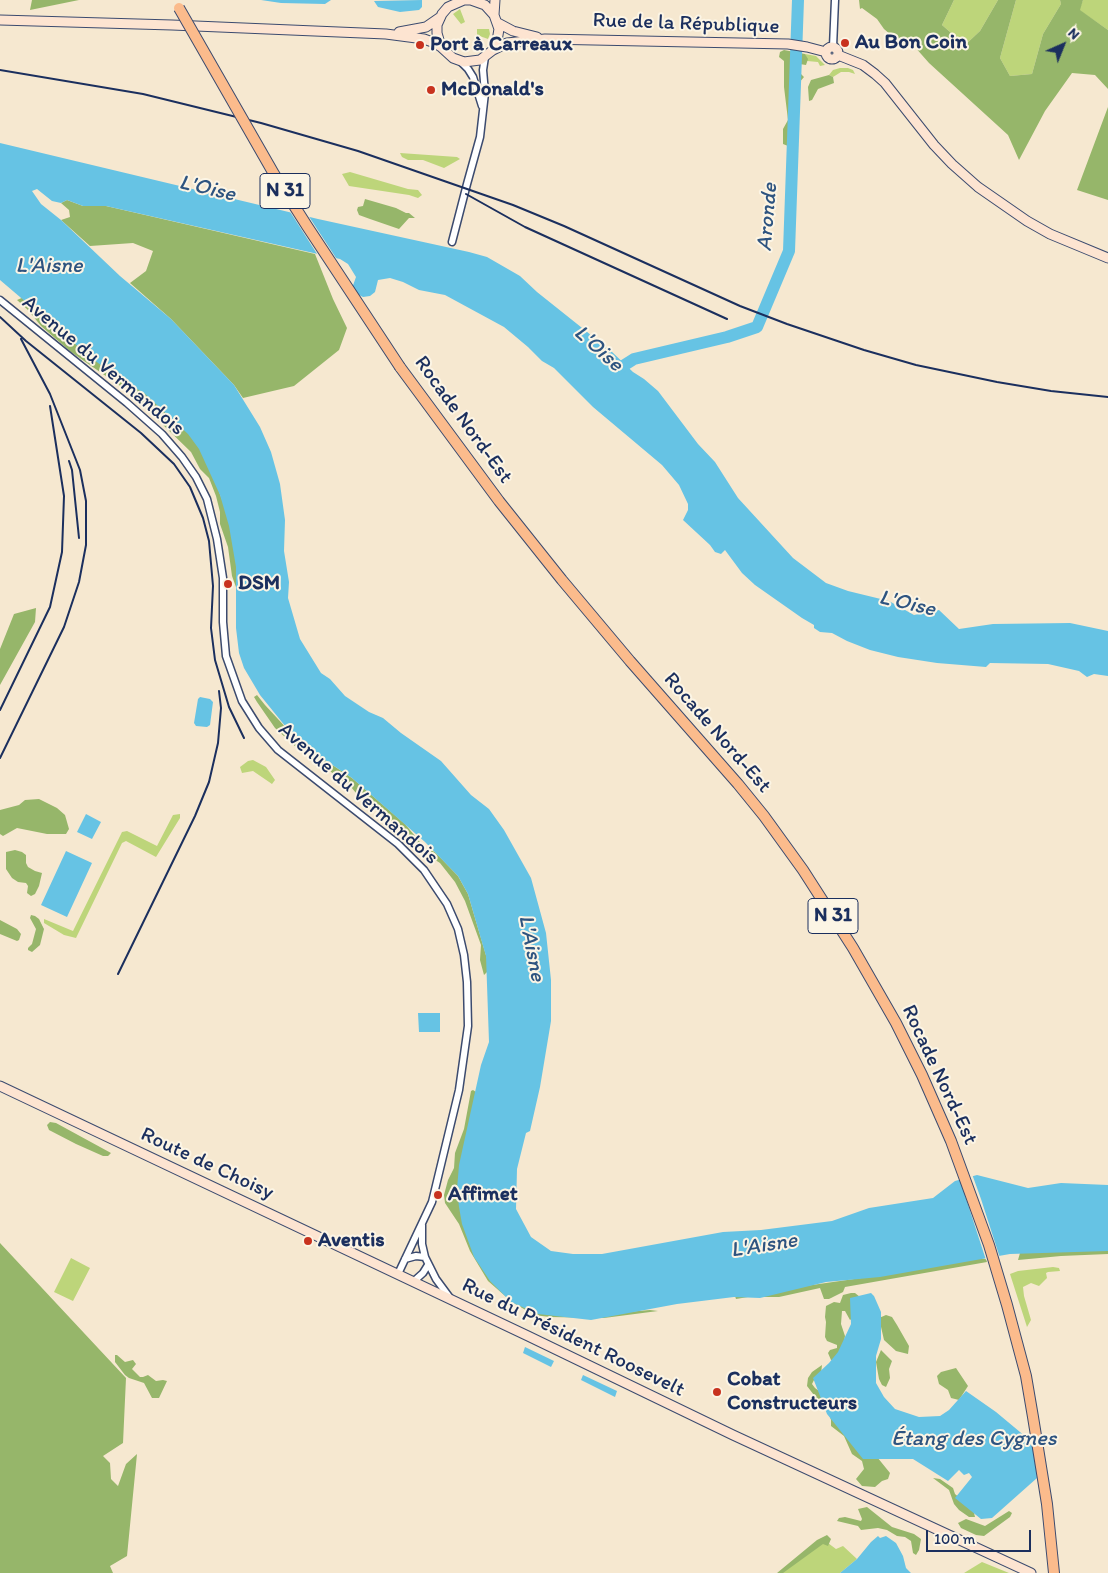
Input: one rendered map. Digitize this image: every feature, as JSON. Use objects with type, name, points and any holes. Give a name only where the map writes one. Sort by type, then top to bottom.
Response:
[{"type":"main road","points":[[441,47],[437,33],[442,0]]},
{"type":"main road","points":[[386,34],[426,27],[441,16],[448,7],[464,0],[472,0],[485,6],[496,19]]},
{"type":"main road","points":[[0,20],[386,34],[424,39],[435,43],[447,54],[461,62],[472,62],[485,57],[493,50],[499,35],[495,0]]},
{"type":"main road","name":"Rocade Nord-Est","points":[[177,4],[288,196],[400,367],[499,501],[562,580],[764,816],[803,870],[874,983],[922,1075],[944,1125],[989,1245],[1026,1376],[1045,1494],[1054,1573]]},
{"type":"main road","name":"Rue de la République","points":[[496,19],[513,31],[545,39]]},
{"type":"main road","name":"Rue de la République","points":[[493,50],[507,43],[545,39],[788,44],[832,51],[863,65],[885,83],[934,144],[952,164],[978,187],[1027,221],[1050,234],[1108,258]]},
{"type":"main road","name":"Route de Choisy","points":[[0,1086],[398,1274]]},
{"type":"main road","name":"Rue du Président Roosevelt","points":[[398,1274],[733,1435],[1031,1573]]},
{"type":"street","points":[[832,51],[836,0]]},
{"type":"street","points":[[452,242],[480,137],[485,93],[483,70],[485,57]]},
{"type":"street","points":[[461,62],[473,77],[483,112]]},
{"type":"street","name":"Avenue du Vermandois","points":[[0,300],[127,403],[162,434],[182,457],[196,477],[207,499],[217,539],[223,578],[223,622],[226,656],[242,701],[259,728],[278,750],[410,855],[424,870],[447,904],[458,929],[464,955],[467,982],[468,1026],[459,1090],[432,1202],[398,1274]]},
{"type":"street","points":[[422,1222],[422,1244],[428,1265],[451,1299]]},
{"type":"street","points":[[405,1259],[416,1256],[425,1257]]},
{"type":"street","points":[[414,1282],[428,1265]]},
{"type":"green space","points":[[32,0],[79,0],[30,10]]},
{"type":"green space","points":[[859,0],[954,0],[942,25],[965,45],[980,31],[998,0],[1016,0],[1000,58],[1010,76],[1032,74],[1043,34],[1061,4],[1060,0],[1083,0],[1080,10],[1108,30],[1108,89],[1095,75],[1072,73],[1045,111],[1019,160],[1008,135],[929,63],[914,46],[891,35],[877,19],[862,8],[860,9]]},
{"type":"green space","points":[[954,0],[998,0],[980,31],[965,45],[942,25]]},
{"type":"green space","points":[[1016,0],[1060,0],[1061,4],[1043,34],[1032,74],[1010,76],[1000,58]]},
{"type":"green space","points":[[1083,0],[1108,0],[1108,30],[1079,10]]},
{"type":"green space","points":[[460,9],[465,22],[461,24],[453,14]]},
{"type":"green space","points":[[477,29],[489,29],[488,39],[477,35]]},
{"type":"green space","points":[[784,50],[805,54],[808,59],[806,65],[793,63],[791,66],[795,73],[801,74],[804,77],[798,84],[791,84],[791,94],[799,120],[798,143],[793,148],[783,144],[783,129],[788,120],[784,87],[784,61],[779,57],[780,52]]},
{"type":"green space","points":[[805,54],[816,56],[825,65],[820,66],[818,62],[807,61]]},
{"type":"green space","points":[[840,68],[853,70],[855,74],[841,72],[833,77],[829,75],[833,70]]},
{"type":"green space","points":[[829,75],[833,77],[834,83],[818,89],[812,100],[809,101],[808,87],[811,80]]},
{"type":"green space","points":[[1108,107],[1108,200],[1077,190]]},
{"type":"green space","points":[[400,153],[457,157],[460,159],[444,168],[423,160],[408,160],[402,157]]},
{"type":"green space","points":[[350,172],[408,189],[418,190],[422,195],[418,198],[349,186],[342,174]]},
{"type":"green space","points":[[365,199],[396,208],[409,213],[415,218],[409,218],[399,229],[359,215],[358,207],[363,206]]},
{"type":"green space","points":[[67,200],[83,206],[106,206],[315,254],[347,328],[339,350],[294,386],[243,398],[234,385],[171,319],[130,283],[146,271],[153,251],[133,243],[90,246],[61,220],[70,217],[69,210],[61,203]]},
{"type":"green space","points":[[24,297],[153,397],[191,432],[212,472],[233,530],[239,581],[236,587],[232,576],[228,547],[220,524],[220,512],[216,496],[209,478],[200,469],[191,452],[129,392],[71,352],[41,326],[17,300]]},
{"type":"green space","points":[[36,608],[35,622],[0,685],[0,649],[14,614]]},
{"type":"green space","points":[[257,695],[290,732],[316,754],[352,778],[405,824],[425,848],[435,852],[458,876],[468,894],[490,969],[484,975],[480,960],[481,945],[465,901],[455,882],[440,863],[426,854],[385,815],[351,787],[346,785],[322,764],[296,747],[275,728],[254,697]]},
{"type":"green space","points":[[253,760],[266,767],[275,780],[272,784],[253,771],[242,773],[240,767]]},
{"type":"green space","points":[[39,799],[57,808],[65,815],[69,829],[66,834],[47,834],[17,828],[3,836],[0,834],[0,810],[19,805],[25,800]]},
{"type":"green space","points":[[180,814],[180,818],[156,857],[126,841],[122,843],[76,938],[64,935],[44,923],[44,919],[73,931],[122,832],[127,831],[157,846],[173,815]]},
{"type":"green space","points":[[15,850],[26,855],[28,867],[42,873],[39,886],[35,894],[31,896],[27,893],[28,886],[26,883],[18,882],[12,878],[6,869],[6,852]]},
{"type":"green space","points":[[31,915],[39,919],[44,929],[40,945],[32,952],[28,948],[32,944],[36,929],[30,918]]},
{"type":"green space","points":[[0,920],[17,929],[21,934],[19,940],[17,941],[0,934]]},
{"type":"green space","points":[[473,1090],[479,1094],[461,1180],[614,1313],[658,1311],[604,1318],[534,1315],[512,1302],[488,1281],[470,1251],[459,1224],[445,1203],[444,1195],[454,1168],[455,1153],[464,1129],[471,1091]]},
{"type":"green space","points":[[50,1122],[56,1123],[111,1153],[108,1156],[103,1156],[76,1144],[49,1130],[47,1125]]},
{"type":"green space","points":[[0,1243],[126,1378],[123,1443],[103,1456],[110,1463],[111,1479],[118,1486],[126,1464],[137,1454],[127,1556],[110,1566],[113,1573],[0,1573]]},
{"type":"green space","points":[[1108,1247],[1108,1254],[1018,1260],[1020,1253]]},
{"type":"green space","points":[[969,1257],[986,1259],[987,1262],[845,1287],[843,1292],[829,1299],[824,1299],[820,1288],[779,1297],[736,1299],[735,1296],[903,1272]]},
{"type":"green space","points":[[71,1258],[90,1268],[73,1301],[54,1292]]},
{"type":"green space","points":[[1059,1268],[1060,1271],[1046,1273],[1047,1278],[1039,1286],[1031,1283],[1023,1287],[1031,1320],[1027,1327],[1010,1274],[1018,1271]]},
{"type":"green space","points":[[855,1293],[860,1297],[854,1317],[850,1320],[845,1311],[842,1311],[841,1324],[845,1336],[843,1349],[836,1361],[831,1360],[828,1353],[830,1350],[837,1348],[837,1345],[827,1341],[825,1337],[826,1306],[834,1302],[840,1303],[843,1295]]},
{"type":"green space","points":[[886,1315],[892,1317],[909,1346],[908,1354],[896,1351],[884,1340],[879,1318]]},
{"type":"green space","points":[[881,1350],[892,1361],[889,1369],[890,1378],[886,1387],[882,1385],[879,1379],[876,1362]]},
{"type":"green space","points":[[115,1355],[125,1362],[133,1360],[136,1364],[132,1369],[140,1377],[148,1375],[156,1381],[167,1381],[159,1398],[152,1398],[144,1383],[125,1375],[115,1362]]},
{"type":"green space","points":[[822,1365],[821,1374],[812,1384],[823,1394],[821,1400],[817,1399],[807,1386],[808,1378],[812,1372]]},
{"type":"green space","points":[[956,1368],[968,1386],[959,1400],[951,1398],[948,1390],[939,1384],[937,1376],[941,1372]]},
{"type":"green space","points":[[828,1411],[873,1452],[890,1473],[888,1479],[875,1487],[862,1486],[856,1479],[864,1469],[862,1461],[852,1454],[844,1436],[831,1426]]},
{"type":"green space","points":[[933,1478],[940,1479],[953,1488],[955,1494],[973,1509],[975,1517],[969,1517],[959,1510],[954,1504],[949,1490]]},
{"type":"green space","points":[[867,1507],[892,1527],[914,1534],[921,1539],[916,1555],[913,1553],[911,1541],[905,1537],[897,1536],[887,1530],[878,1528],[861,1530],[858,1526],[837,1521],[839,1518],[845,1517],[861,1521],[858,1509]]},
{"type":"green space","points":[[1009,1511],[1012,1513],[1010,1517],[984,1536],[976,1535],[961,1528],[958,1523],[966,1519],[985,1526]]},
{"type":"green space","points":[[827,1535],[831,1539],[828,1546],[823,1544],[783,1573],[777,1573],[817,1540]]},
{"type":"green space","points":[[824,1540],[836,1549],[843,1546],[857,1559],[840,1573],[780,1573]]},
{"type":"green space","points":[[982,1562],[1009,1573],[964,1573]]},
{"type":"water","points":[[261,0],[331,0],[325,4],[281,3]]},
{"type":"water","points":[[422,0],[422,7],[419,10],[400,12],[378,7],[374,1]]},
{"type":"water","name":"L'Aisne","points":[[0,143],[318,219],[487,257],[520,276],[658,391],[698,444],[715,462],[738,498],[793,558],[826,583],[848,591],[889,601],[914,615],[939,610],[959,629],[993,624],[1070,623],[1108,631],[1108,676],[1094,674],[1087,677],[1079,671],[1048,664],[990,663],[986,667],[937,663],[898,657],[870,650],[832,633],[820,632],[814,628],[814,625],[755,585],[742,573],[725,550],[721,554],[715,552],[683,520],[688,510],[688,504],[679,485],[662,465],[593,407],[554,368],[542,361],[504,327],[445,295],[419,290],[390,278],[378,280],[375,292],[370,296],[363,297],[351,291],[356,277],[348,264],[340,259],[106,206],[83,206],[67,200],[61,203],[52,201],[37,189],[32,191],[41,204],[61,220],[120,276],[171,319],[234,385],[260,427],[271,452],[280,484],[285,520],[284,551],[289,582],[288,598],[300,639],[321,673],[330,679],[345,696],[369,712],[383,718],[441,761],[471,795],[489,809],[504,830],[531,878],[546,933],[551,980],[551,1021],[540,1087],[530,1131],[526,1133],[517,1169],[516,1209],[531,1237],[551,1251],[573,1254],[602,1254],[723,1232],[761,1230],[832,1221],[869,1208],[933,1198],[955,1181],[977,1175],[1028,1188],[1061,1183],[1108,1185],[1108,1251],[1010,1254],[880,1277],[826,1282],[760,1298],[734,1297],[677,1304],[591,1320],[538,1314],[511,1302],[490,1281],[474,1257],[462,1224],[457,1189],[459,1165],[481,1065],[489,1042],[486,956],[468,894],[458,876],[425,842],[352,778],[316,754],[290,732],[260,695],[244,668],[239,653],[236,628],[236,567],[229,526],[220,495],[199,449],[188,434],[144,393],[120,379],[94,360],[0,280]]},
{"type":"water","points":[[200,697],[210,699],[213,702],[210,725],[207,727],[196,726],[194,723]]},
{"type":"water","points":[[86,814],[101,822],[92,839],[77,832]]},
{"type":"water","points":[[66,851],[92,863],[67,917],[41,905]]},
{"type":"water","points":[[418,1013],[440,1013],[440,1032],[419,1032]]},
{"type":"water","name":"Étang des Cygnes","points":[[871,1293],[881,1312],[881,1339],[876,1356],[876,1383],[884,1397],[895,1409],[919,1417],[940,1416],[949,1410],[966,1391],[996,1412],[1026,1437],[1034,1450],[1037,1478],[992,1518],[981,1519],[955,1498],[972,1477],[969,1473],[964,1475],[959,1470],[948,1481],[913,1459],[863,1459],[827,1414],[813,1378],[838,1352],[851,1324],[850,1298]]},
{"type":"water","points":[[525,1347],[554,1361],[551,1367],[523,1353]]},
{"type":"water","points":[[583,1375],[617,1391],[615,1397],[581,1380]]},
{"type":"water","points":[[878,1536],[880,1538],[886,1536],[896,1543],[903,1556],[906,1568],[911,1573],[840,1573],[857,1559]]},
{"type":"pier","points":[[289,210],[308,215],[338,261],[319,257]]},
{"type":"pier","points":[[972,1174],[1000,1258],[986,1260],[959,1177]]},
{"type":"waterway","name":"Aronde","points":[[612,373],[634,359],[727,337],[757,327],[789,251],[798,0]]},
{"type":"railway","points":[[0,70],[143,94],[261,123],[358,151],[513,205],[564,226],[740,306],[864,350],[916,365],[997,382],[1051,391],[1108,397]]},
{"type":"railway","points":[[466,194],[525,227],[727,319]]},
{"type":"railway","points":[[0,317],[26,341],[141,433],[174,464],[190,487],[203,518],[209,541],[213,586],[211,628],[215,660],[229,707],[244,738]]},
{"type":"railway","points":[[0,758],[64,627],[79,582],[86,545],[86,501],[80,470],[50,394],[21,339]]},
{"type":"railway","points":[[0,710],[50,607],[62,552],[64,496],[50,406]]},
{"type":"railway","points":[[69,461],[72,470],[79,538]]},
{"type":"railway","points":[[118,974],[195,816],[209,782],[218,743],[221,708],[219,691]]},
{"type":"place","name":"Au Bon Coin","points":[[845,43]]},
{"type":"place","name":"Port à Carreaux","points":[[420,45]]},
{"type":"place","name":"McDonald's","points":[[431,90]]},
{"type":"place","name":"DSM","points":[[228,584]]},
{"type":"place","name":"Affimet","points":[[438,1195]]},
{"type":"place","name":"Aventis","points":[[308,1241]]},
{"type":"place","name":"Cobat Constructeurs","points":[[717,1392]]},
{"type":"water label","name":"L'Oise","points":[[207,189]]},
{"type":"water label","name":"L'Oise","points":[[598,349]]},
{"type":"water label","name":"L'Oise","points":[[907,604]]}]
